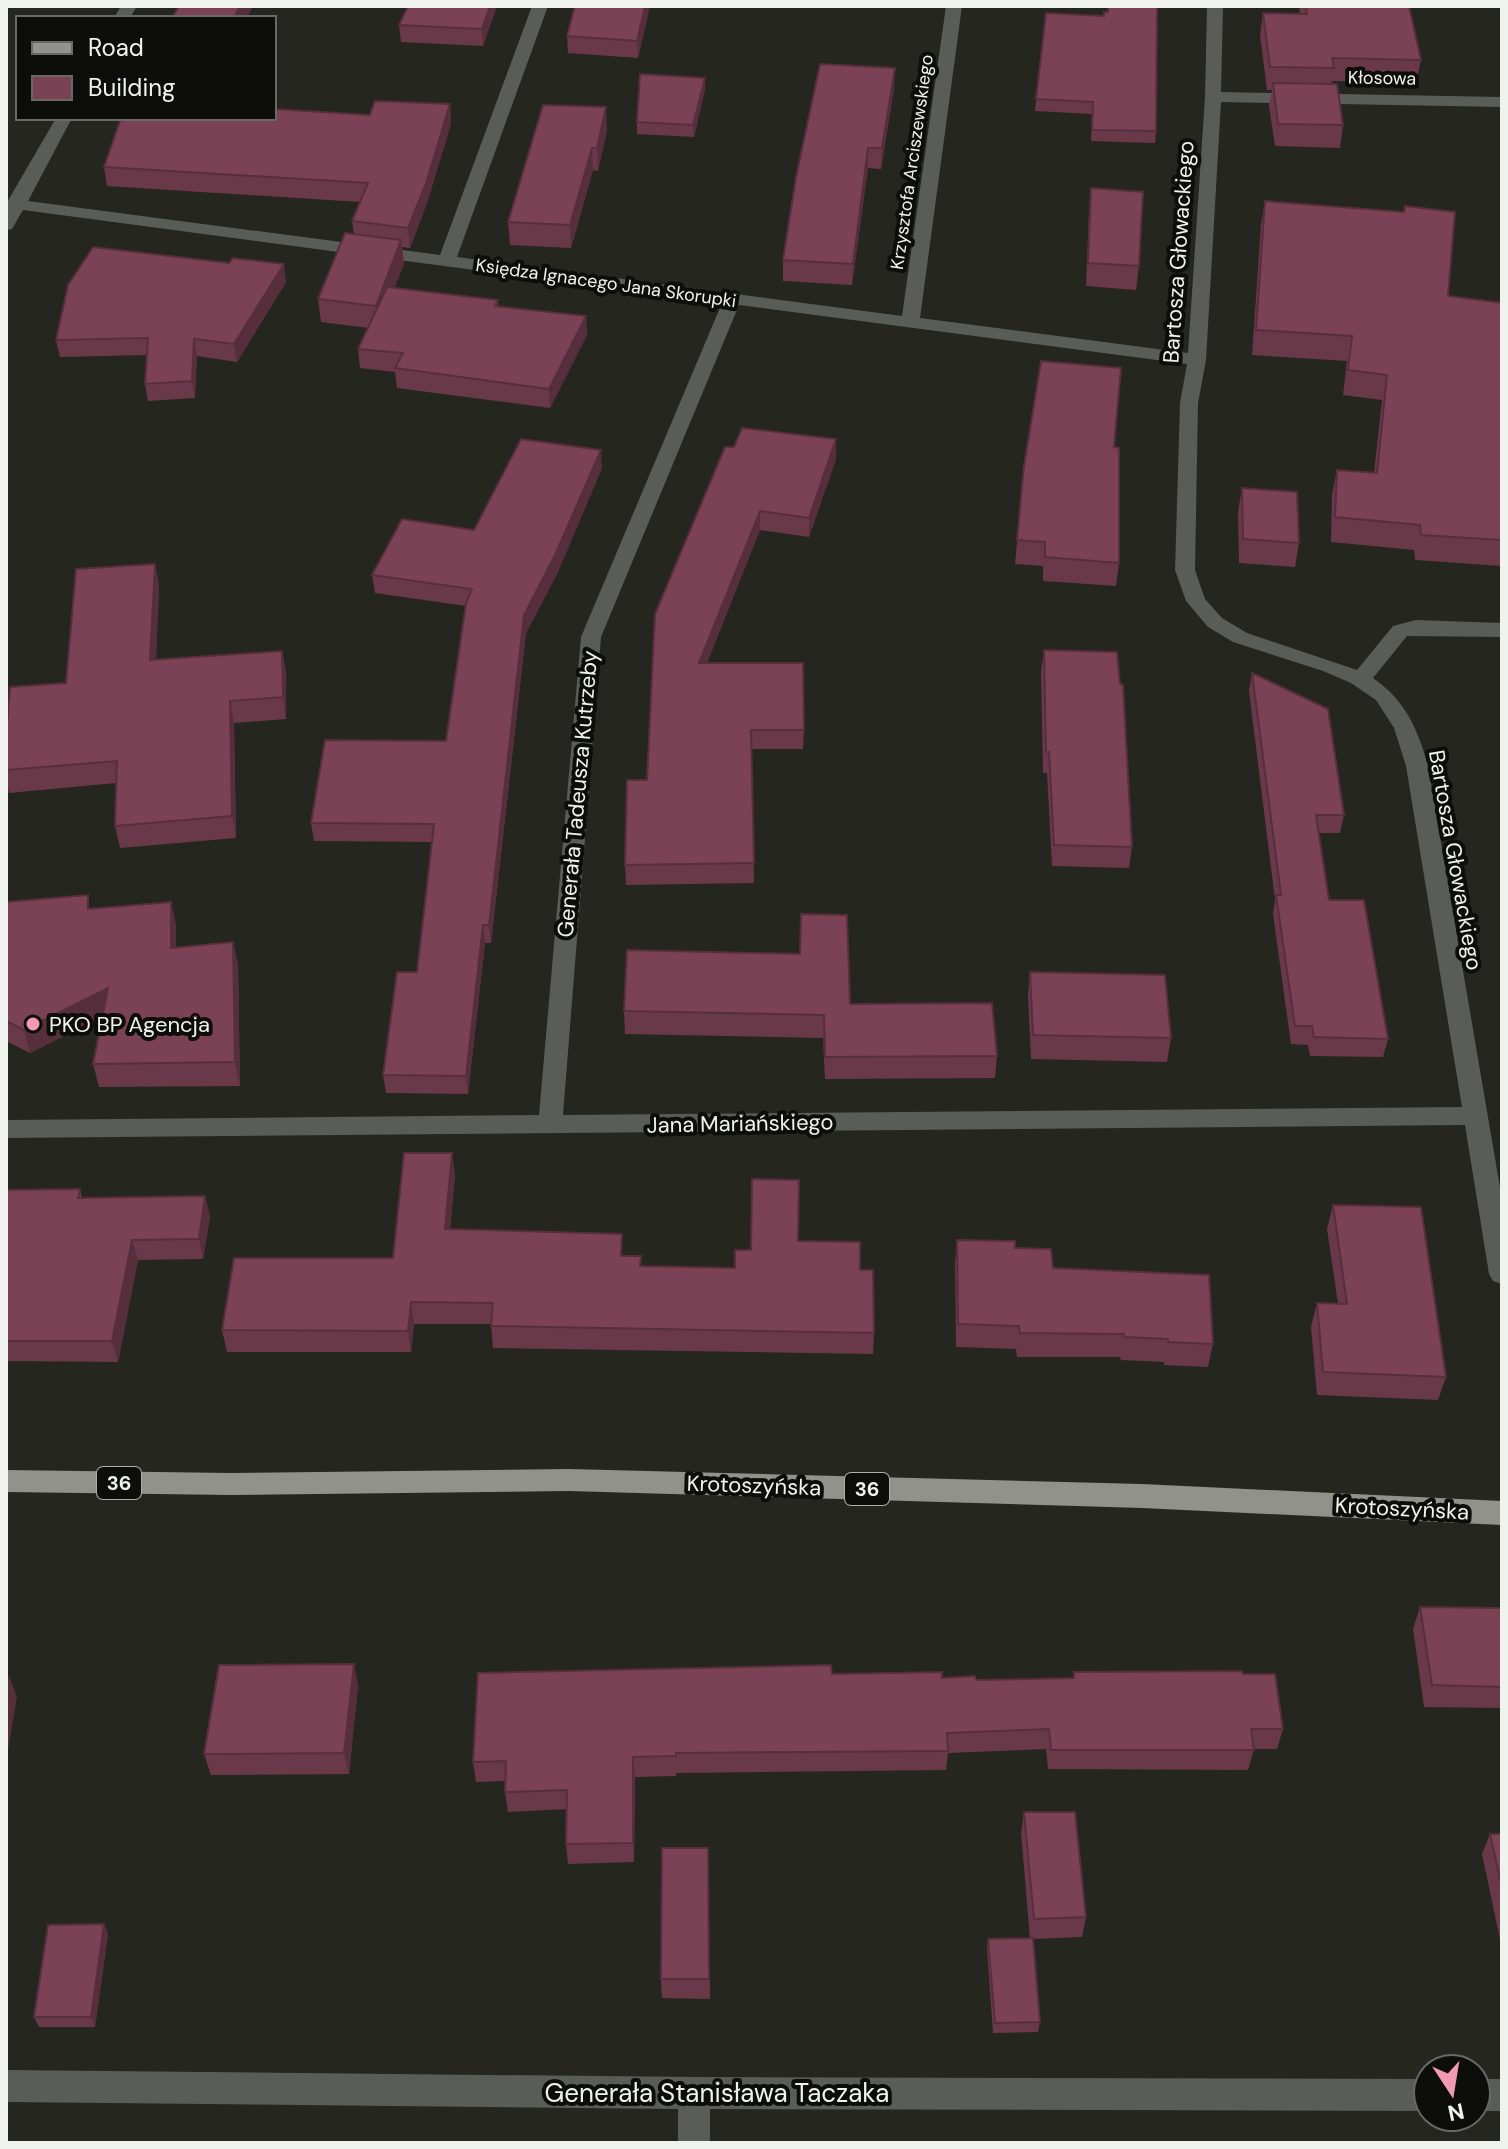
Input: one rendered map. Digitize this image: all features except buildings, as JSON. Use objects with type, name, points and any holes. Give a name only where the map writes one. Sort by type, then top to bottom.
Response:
[{"type":"main road","name":"Krotoszyńska","points":[[6,1481],[231,1484],[569,1480],[1142,1496],[1502,1513]]},
{"type":"street","points":[[446,262],[540,6]]},
{"type":"street","name":"Krzysztofa Arciszewskiego","points":[[910,323],[954,6]]},
{"type":"street","name":"Bartosza Głowackiego","points":[[1215,6],[1213,97],[1197,360],[1189,403],[1185,570],[1193,597],[1210,621],[1225,630],[1360,680],[1391,704],[1403,724],[1414,755],[1502,1274]]},
{"type":"street","name":"Kłosowa","points":[[1213,97],[1502,102]]},
{"type":"street","points":[[6,225],[63,120]]},
{"type":"street","name":"Księdza Ignacego Jana Skorupki","points":[[15,204],[1197,360]]},
{"type":"street","name":"Generała Tadeusza Kutrzeby","points":[[550,1125],[591,637],[732,300]]},
{"type":"street","points":[[1360,680],[1400,631],[1416,627],[1502,630]]},
{"type":"street","name":"Jana Mariańskiego","points":[[6,1129],[1474,1116]]},
{"type":"street","name":"Generała Stanisława Taczaka","points":[[6,2086],[694,2093],[1412,2095]]},
{"type":"street","points":[[694,2093],[694,2143]]},
{"type":"place","name":"PKO BP Agencja","points":[[33,1024]]}]
